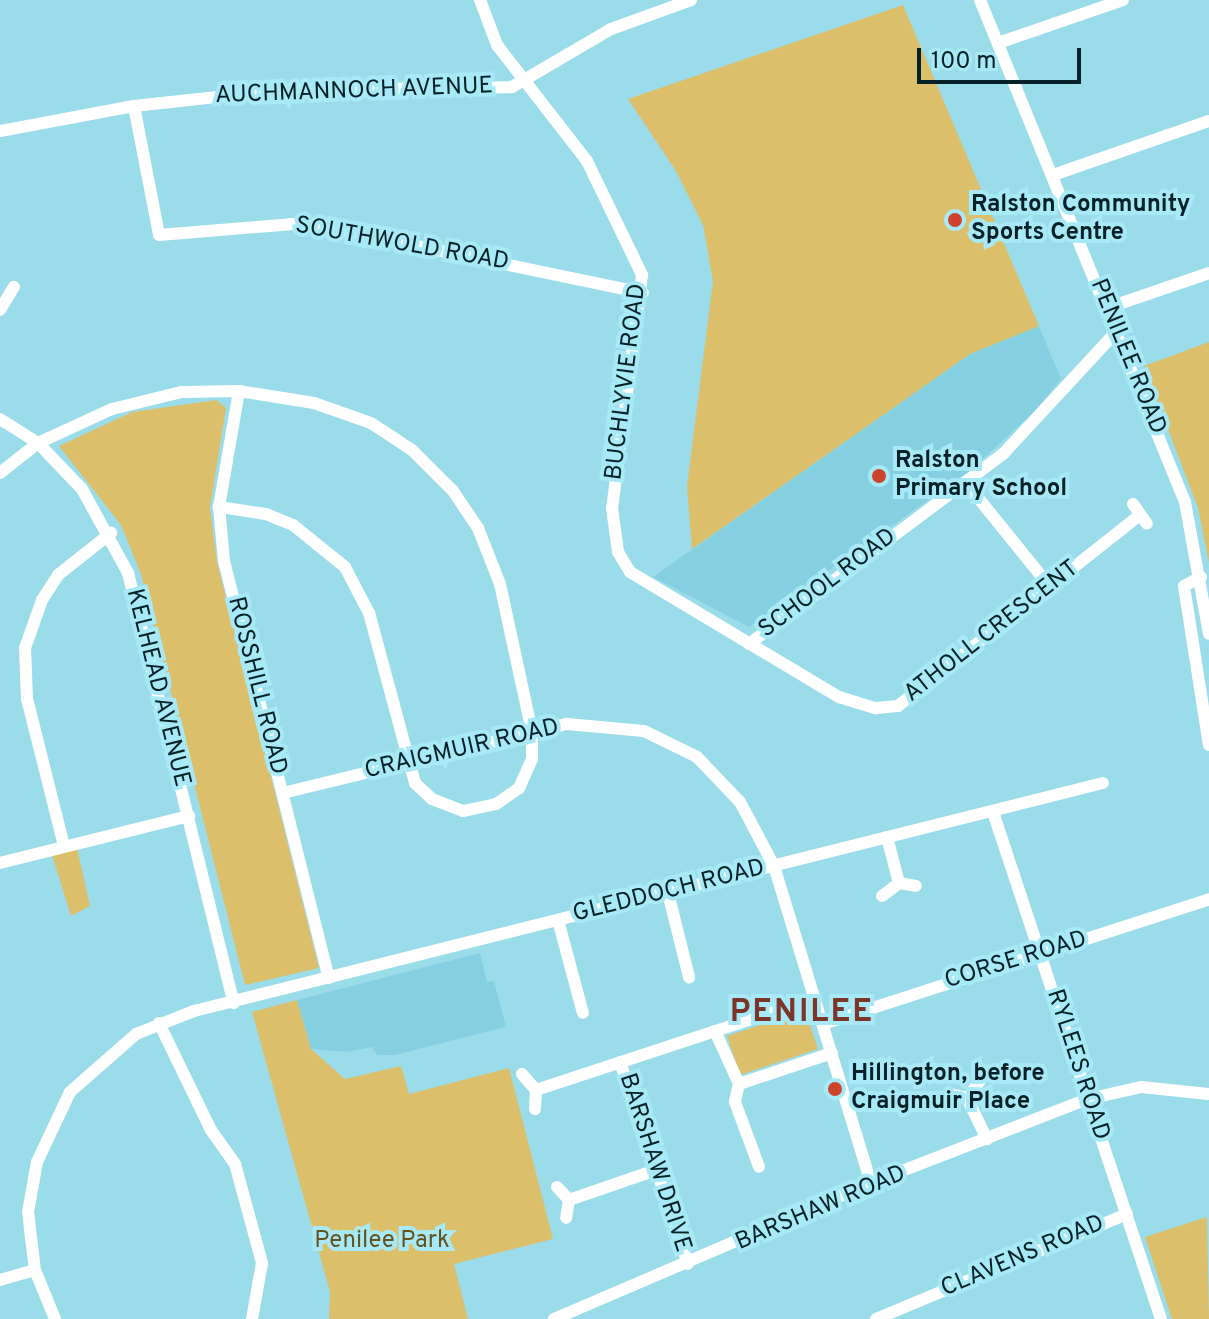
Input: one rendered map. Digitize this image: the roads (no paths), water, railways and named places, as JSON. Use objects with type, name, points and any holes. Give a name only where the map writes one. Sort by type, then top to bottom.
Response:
[{"type":"street","name":"BUCHLYVIE ROAD","points":[[480,0],[497,45],[587,161],[635,257],[643,293],[612,508],[618,552],[630,572],[749,644]]},
{"type":"street","name":"AUCHMANNOCH AVENUE","points":[[0,131],[134,106],[282,90],[512,87],[611,29],[691,0]]},
{"type":"street","name":"PENILEE ROAD","points":[[980,0],[1185,502],[1209,634]]},
{"type":"street","points":[[998,43],[1123,0]]},
{"type":"street","name":"SOUTHWOLD ROAD","points":[[134,106],[159,235],[306,223],[643,293]]},
{"type":"street","points":[[1053,175],[1209,121]]},
{"type":"street","points":[[1107,308],[1209,273]]},
{"type":"street","points":[[0,310],[14,287]]},
{"type":"street","name":"SCHOOL ROAD","points":[[749,644],[966,483],[1036,422],[1117,331]]},
{"type":"street","points":[[0,473],[38,443],[112,409],[182,392],[239,391],[314,403],[371,423],[412,450],[453,491],[478,528],[500,584],[532,732],[532,759],[519,788],[476,811],[453,809],[432,799],[415,783],[406,763],[369,613],[345,567],[293,525],[266,514],[219,507]]},
{"type":"street","name":"ROSSHILL ROAD","points":[[239,391],[219,507],[224,561],[329,978]]},
{"type":"street","name":"KELHEAD AVENUE","points":[[0,419],[38,443],[82,489],[111,533],[128,573],[234,1003]]},
{"type":"street","points":[[966,483],[1051,588]]},
{"type":"street","name":"ATHOLL CRESCENT","points":[[749,644],[839,697],[876,708],[898,706],[1051,588],[1140,514]]},
{"type":"street","points":[[64,846],[27,699],[25,648],[42,600],[58,575],[111,533]]},
{"type":"street","points":[[1201,577],[1184,586],[1209,745]]},
{"type":"street","name":"CRAIGMUIR ROAD","points":[[283,793],[532,732],[604,724],[674,743],[697,757],[740,802],[774,866],[871,1183]]},
{"type":"street","name":"GLEDDOCH ROAD","points":[[55,1319],[35,1270],[28,1212],[48,1130],[87,1073],[136,1034],[159,1023],[329,978],[1103,783]]},
{"type":"street","name":"RYLEES ROAD","points":[[993,812],[1161,1319]]},
{"type":"street","points":[[0,863],[189,816]]},
{"type":"street","points":[[887,837],[899,883]]},
{"type":"street","points":[[882,896],[899,883],[916,886]]},
{"type":"street","points":[[668,893],[689,977]]},
{"type":"street","name":"CORSE ROAD","points":[[823,1024],[1209,899]]},
{"type":"street","points":[[558,920],[583,1013]]},
{"type":"street","points":[[536,1090],[815,998]]},
{"type":"street","points":[[159,1023],[211,1130],[235,1164],[262,1263],[252,1319]]},
{"type":"street","points":[[715,1031],[739,1084],[735,1102],[759,1167]]},
{"type":"street","points":[[739,1084],[832,1053]]},
{"type":"street","name":"BARSHAW DRIVE","points":[[620,1062],[688,1264]]},
{"type":"street","points":[[522,1074],[536,1090],[535,1109]]},
{"type":"street","points":[[967,1098],[980,1081]]},
{"type":"street","name":"BARSHAW ROAD","points":[[554,1319],[871,1183],[1088,1099],[1141,1087],[1209,1094]]},
{"type":"street","points":[[950,1094],[967,1098]]},
{"type":"street","points":[[967,1098],[987,1139]]},
{"type":"street","points":[[569,1200],[656,1170]]},
{"type":"street","points":[[557,1187],[569,1200]]},
{"type":"street","points":[[566,1218],[569,1200]]},
{"type":"street","name":"CLAVENS ROAD","points":[[876,1319],[1127,1214]]},
{"type":"street","points":[[0,1280],[35,1270]]},
{"type":"place","name":"Ralston Community Sports Centre","points":[[955,220]]},
{"type":"place","name":"Ralston Primary School","points":[[879,476]]},
{"type":"place","name":"Hillington, before Craigmuir Place","points":[[835,1089]]},
{"type":"district","name":"PENILEE","points":[[802,1013]]},
{"type":"park label","name":"Penilee Park","points":[[382,1242]]}]
